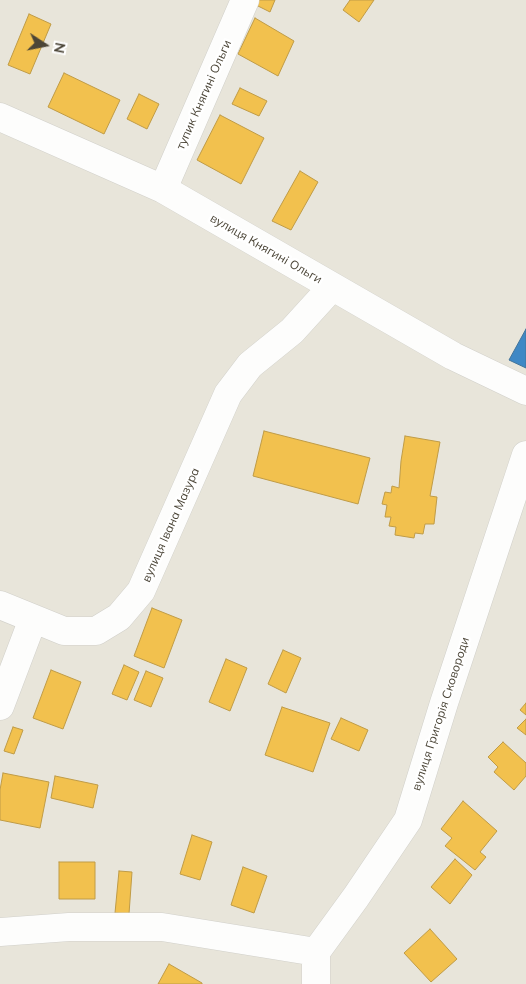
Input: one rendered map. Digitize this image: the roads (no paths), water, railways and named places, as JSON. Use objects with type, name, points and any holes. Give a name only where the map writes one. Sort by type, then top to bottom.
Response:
[{"type":"street","name":"тупик Княгині Ольги","points":[[163,189],[245,0]]},
{"type":"street","name":"вулиця Княгині Ольги","points":[[0,117],[163,189],[452,356],[526,392]]},
{"type":"street","name":"вулиця Івана Мазура","points":[[0,605],[64,631],[96,631],[119,618],[141,592],[228,394],[250,365],[292,331],[332,287]]},
{"type":"street","name":"вулиця Григорія Сковороди","points":[[316,952],[408,820],[444,703],[526,455]]},
{"type":"street","points":[[0,706],[33,619]]},
{"type":"street","points":[[0,932],[69,927],[162,926],[316,952],[316,984]]}]
